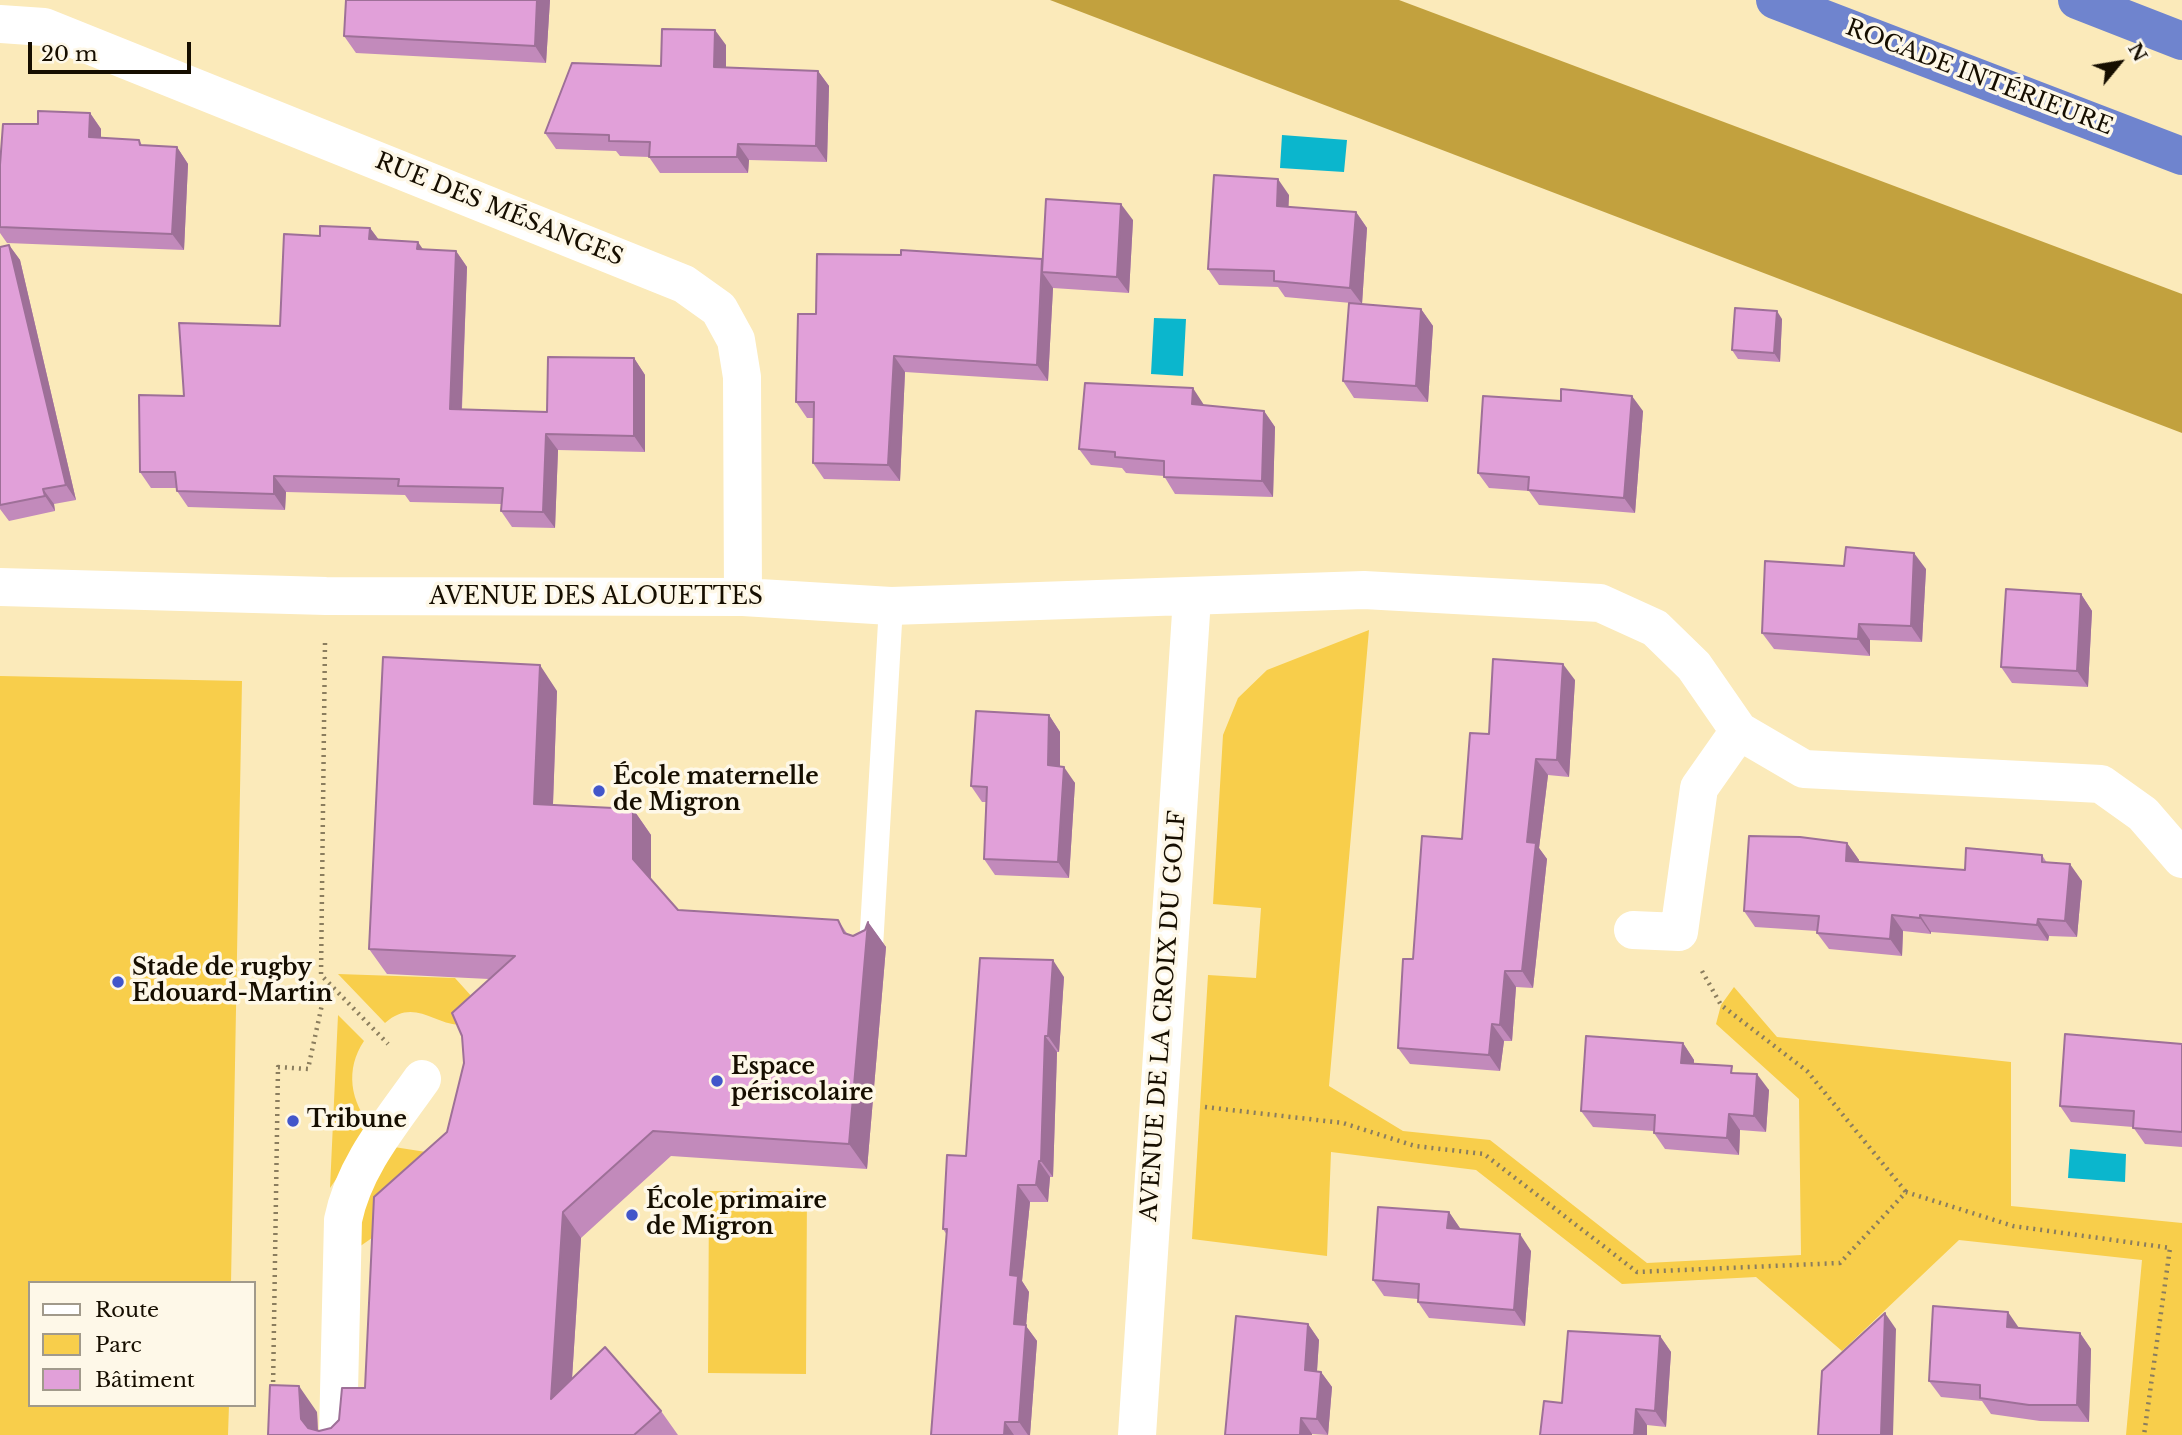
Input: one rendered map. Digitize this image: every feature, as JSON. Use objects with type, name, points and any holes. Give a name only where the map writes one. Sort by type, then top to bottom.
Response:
[{"type":"highway","name":"ROCADE INTÉRIEURE","points":[[1775,0],[2182,156]]},
{"type":"highway","points":[[2077,0],[2182,41]]},
{"type":"street","name":"RUE DES MÉSANGES","points":[[0,24],[44,27],[684,284],[719,309],[736,340],[742,377],[743,597]]},
{"type":"street","name":"AVENUE DES ALOUETTES","points":[[0,587],[326,596],[743,597],[891,606],[1192,598],[1364,590],[1600,603],[1655,628],[1694,666],[1739,731]]},
{"type":"street","name":"AVENUE DE LA CROIX DU GOLF","points":[[1137,1435],[1192,598]]},
{"type":"street","points":[[1633,930],[1679,932],[1699,788],[1739,731],[1804,769],[2101,784],[2143,814],[2182,859]]},
{"type":"street","points":[[338,1435],[343,1220],[349,1192],[363,1163],[422,1079]]},
{"type":"lane","points":[[871,947],[891,606]]},
{"type":"path","points":[[326,596],[321,975],[422,1079]]},
{"type":"path","points":[[1679,932],[1721,1004],[1807,1071],[1906,1192],[2013,1226],[2170,1248],[2144,1435]]},
{"type":"path","points":[[272,1398],[278,1067],[308,1069],[323,1000],[334,989]]},
{"type":"path","points":[[1159,1102],[1343,1123],[1415,1146],[1484,1154],[1637,1272],[1840,1263],[1906,1192]]},
{"type":"green space","points":[[1369,630],[1329,1086],[1403,1131],[1490,1140],[1647,1263],[1801,1255],[1799,1099],[1716,1024],[1721,1005],[1734,987],[1777,1037],[2011,1062],[2011,1206],[2182,1223],[2182,1435],[2126,1435],[2142,1260],[1959,1240],[1842,1351],[1756,1277],[1622,1284],[1476,1170],[1331,1152],[1327,1256],[1192,1239],[1208,975],[1256,978],[1261,908],[1213,904],[1223,735],[1238,698],[1267,670]]},
{"type":"green space","name":"Stade de rugby Edouard-Martin","points":[[0,676],[242,681],[231,1281],[28,1281],[28,1407],[229,1407],[228,1435],[0,1435]]},
{"type":"green space","points":[[338,974],[455,978],[492,1019],[459,1025],[414,1012],[405,1012],[385,1023]]},
{"type":"green space","points":[[338,1015],[364,1041],[354,1063],[353,1085],[359,1107],[372,1127],[330,1188]]},
{"type":"green space","points":[[394,1147],[426,1152],[382,1231],[359,1247],[358,1212]]},
{"type":"green space","points":[[709,1191],[807,1191],[806,1374],[708,1373]]},
{"type":"shaded area","points":[[1050,0],[1399,0],[2182,294],[2182,433]]},
{"type":"water","points":[[1282,135],[1347,140],[1344,172],[1280,168]]},
{"type":"water","points":[[1154,318],[1186,319],[1183,376],[1151,374]]},
{"type":"water","points":[[2070,1149],[2126,1154],[2125,1182],[2068,1178]]},
{"type":"building","points":[[346,0],[537,0],[535,46],[344,36]]},
{"type":"building","points":[[662,29],[715,30],[714,67],[818,71],[816,146],[738,144],[737,157],[649,157],[650,142],[609,141],[609,135],[545,133],[572,63],[661,66]]},
{"type":"building","points":[[38,111],[90,113],[89,137],[139,140],[140,145],[177,147],[172,234],[0,227],[3,124],[38,124]]},
{"type":"building","points":[[1214,175],[1278,179],[1277,206],[1356,212],[1350,288],[1274,281],[1274,271],[1208,269]]},
{"type":"building","points":[[1046,199],[1121,204],[1117,277],[1042,272]]},
{"type":"building","points":[[320,226],[370,228],[369,239],[418,242],[417,249],[456,251],[450,409],[547,412],[548,357],[634,358],[634,436],[546,434],[543,512],[501,511],[503,488],[398,486],[399,479],[274,476],[274,494],[177,491],[175,472],[140,472],[139,395],[184,396],[179,323],[280,326],[284,234],[320,236]]},
{"type":"building","points":[[9,245],[66,485],[43,489],[45,496],[0,505],[0,247]]},
{"type":"building","points":[[901,250],[1042,259],[1037,365],[894,356],[888,465],[813,463],[814,402],[796,402],[798,314],[816,314],[817,254],[901,255]]},
{"type":"building","points":[[1349,303],[1421,309],[1416,386],[1343,381]]},
{"type":"building","points":[[1735,308],[1777,311],[1774,353],[1732,350]]},
{"type":"building","points":[[1085,383],[1193,388],[1192,404],[1264,411],[1262,481],[1164,477],[1164,461],[1115,457],[1115,452],[1079,449]]},
{"type":"building","points":[[1561,389],[1632,396],[1624,498],[1528,490],[1529,477],[1478,473],[1483,396],[1561,401]]},
{"type":"building","points":[[1846,547],[1914,553],[1911,626],[1859,624],[1858,639],[1762,633],[1765,561],[1844,566]]},
{"type":"building","points":[[2006,589],[2081,594],[2077,671],[2001,667]]},
{"type":"building","points":[[383,657],[540,665],[534,804],[633,809],[633,859],[678,910],[838,920],[844,933],[853,936],[865,930],[868,922],[849,1144],[653,1131],[563,1212],[551,1399],[605,1347],[661,1411],[634,1435],[268,1435],[270,1385],[299,1386],[301,1419],[308,1428],[319,1431],[331,1428],[339,1420],[342,1388],[365,1388],[374,1197],[447,1132],[464,1063],[462,1036],[452,1013],[515,956],[369,949]]},
{"type":"building","points":[[1493,659],[1563,664],[1557,760],[1536,759],[1527,842],[1536,843],[1522,971],[1505,971],[1500,1025],[1492,1024],[1489,1055],[1398,1048],[1403,959],[1413,959],[1422,836],[1462,839],[1470,733],[1489,734]]},
{"type":"building","points":[[976,711],[1049,715],[1048,765],[1064,767],[1058,862],[984,859],[987,787],[971,786]]},
{"type":"building","points":[[1749,836],[1800,837],[1847,843],[1846,861],[1965,870],[1966,848],[2042,855],[2042,862],[2070,864],[2065,921],[2038,919],[2037,925],[1892,915],[1890,939],[1817,933],[1819,916],[1744,911]]},
{"type":"building","points":[[980,958],[1053,960],[1048,1036],[1045,1036],[1041,1161],[1036,1185],[1018,1185],[1010,1275],[1018,1276],[1014,1324],[1026,1325],[1019,1422],[1005,1422],[1004,1435],[931,1435],[947,1229],[943,1229],[947,1155],[966,1156]]},
{"type":"building","points":[[2065,1034],[2182,1044],[2182,1132],[2133,1128],[2134,1111],[2060,1106]]},
{"type":"building","points":[[1586,1036],[1683,1043],[1681,1063],[1732,1066],[1731,1073],[1757,1074],[1754,1116],[1729,1114],[1727,1138],[1654,1133],[1655,1115],[1581,1111]]},
{"type":"building","points":[[1378,1207],[1449,1212],[1447,1228],[1520,1234],[1514,1310],[1418,1302],[1419,1284],[1373,1280]]},
{"type":"building","points":[[1933,1306],[2008,1312],[2007,1327],[2080,1333],[2077,1405],[2029,1405],[1980,1398],[1980,1385],[1929,1381]]},
{"type":"building","points":[[1885,1313],[1881,1435],[1818,1435],[1822,1371]]},
{"type":"building","points":[[1236,1316],[1308,1324],[1305,1370],[1321,1372],[1317,1419],[1301,1418],[1300,1435],[1225,1435]]},
{"type":"building","points":[[1568,1331],[1660,1336],[1655,1411],[1636,1409],[1634,1435],[1540,1435],[1544,1401],[1562,1403]]},
{"type":"place","name":"École maternelle de Migron","points":[[599,791]]},
{"type":"place","name":"Stade de rugby Edouard-Martin","points":[[118,982]]},
{"type":"place","name":"Espace périscolaire","points":[[717,1081]]},
{"type":"place","name":"Tribune","points":[[293,1121]]},
{"type":"place","name":"École primaire de Migron","points":[[632,1215]]}]
